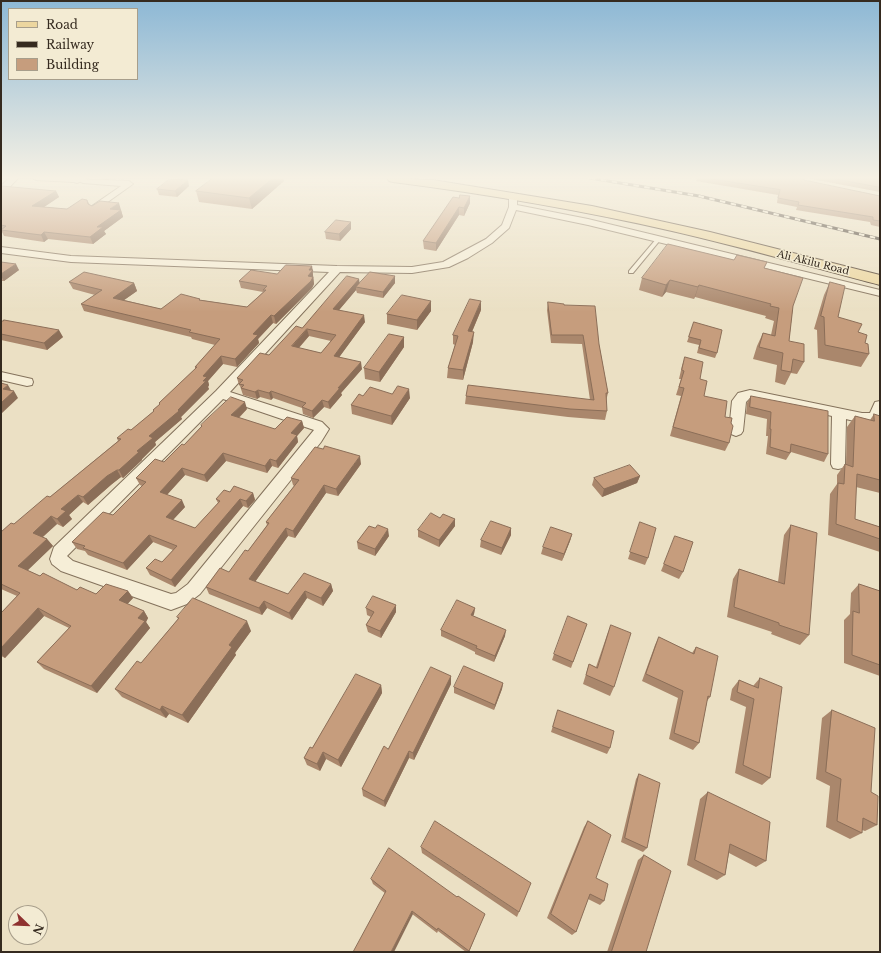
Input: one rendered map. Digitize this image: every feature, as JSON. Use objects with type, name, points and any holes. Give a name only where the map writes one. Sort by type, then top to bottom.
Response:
[{"type":"main road","name":"Ali Akilu Road","points":[[651,222],[880,280]]},
{"type":"main road","name":"Ali Akilu Road","points":[[706,222],[796,244]]},
{"type":"street","points":[[1,250],[71,258],[337,270],[412,270],[444,265],[464,256],[498,234],[506,226],[507,222]]},
{"type":"street","points":[[590,222],[880,293]]},
{"type":"street","points":[[221,394],[317,425],[322,430],[194,589],[181,599],[171,602],[67,566],[58,559],[60,552],[221,394],[337,270]]},
{"type":"street","points":[[1,376],[27,382]]},
{"type":"street","points":[[736,431],[739,401],[743,396],[750,394],[862,418],[874,417],[879,412],[880,405]]},
{"type":"street","points":[[838,464],[839,414]]},
{"type":"lane","points":[[631,272],[659,239]]},
{"type":"building","points":[[1,222],[103,222],[97,227],[103,227],[90,237],[44,232],[41,235],[1,230],[6,226],[1,225]]},
{"type":"building","points":[[334,222],[351,222],[339,234],[325,232]]},
{"type":"building","points":[[436,222],[449,222],[436,243],[423,241]]},
{"type":"building","points":[[668,244],[734,260],[737,255],[767,262],[764,268],[803,278],[793,306],[789,341],[804,344],[804,362],[793,359],[791,372],[781,370],[783,353],[759,347],[763,333],[775,336],[779,308],[770,306],[771,304],[699,285],[698,287],[670,280],[666,285],[642,278]]},
{"type":"building","points":[[1,262],[16,264],[1,274]]},
{"type":"building","points":[[286,265],[312,266],[309,270],[313,270],[308,276],[313,277],[311,281],[274,316],[271,315],[253,334],[258,335],[235,359],[221,356],[203,376],[207,377],[203,381],[206,381],[178,410],[179,411],[149,436],[153,438],[137,451],[139,452],[119,470],[107,476],[83,497],[78,495],[61,509],[66,511],[57,519],[51,516],[33,533],[47,539],[18,566],[40,576],[43,573],[77,590],[80,587],[96,594],[106,584],[128,591],[119,600],[144,611],[138,618],[145,621],[91,686],[37,662],[71,626],[38,608],[1,648],[1,613],[20,593],[1,584],[1,532],[11,523],[14,524],[47,496],[50,497],[121,439],[117,438],[128,429],[131,430],[154,411],[153,410],[160,404],[159,403],[197,367],[195,367],[220,339],[189,332],[191,330],[81,304],[102,290],[69,282],[84,272],[134,283],[113,298],[161,309],[181,294],[200,299],[199,300],[247,307],[266,290],[263,290],[267,286],[239,281],[251,270],[277,274]]},
{"type":"building","points":[[370,272],[395,276],[383,292],[356,287]]},
{"type":"building","points":[[347,276],[359,279],[333,309],[364,315],[334,356],[361,362],[328,402],[322,400],[312,411],[302,407],[306,403],[271,391],[269,393],[258,390],[255,392],[241,388],[244,385],[239,384],[243,380],[237,378],[260,353],[269,355],[296,326],[302,328]],"holes":[[[307,329],[336,335],[321,353],[292,346]]]},
{"type":"building","points":[[830,282],[845,286],[838,317],[862,324],[858,332],[867,335],[865,343],[868,344],[869,354],[825,345],[824,317],[821,316]]},
{"type":"building","points":[[402,295],[431,301],[417,320],[387,314]]},
{"type":"building","points":[[470,299],[481,301],[468,331],[474,332],[463,370],[448,368],[458,336],[453,335]]},
{"type":"building","points":[[548,302],[564,305],[595,306],[599,344],[608,393],[606,393],[607,411],[570,409],[466,396],[468,385],[594,400],[583,335],[552,335]]},
{"type":"building","points":[[4,320],[59,330],[44,343],[1,334],[1,321]]},
{"type":"building","points":[[694,322],[722,330],[717,353],[699,348],[701,340],[689,337]]},
{"type":"building","points":[[389,334],[404,337],[379,372],[364,368]]},
{"type":"building","points":[[685,357],[703,362],[700,379],[707,381],[704,396],[727,401],[725,417],[732,418],[731,423],[733,426],[729,443],[673,427],[684,388],[679,387],[684,371],[682,370]]},
{"type":"building","points":[[1,383],[8,385],[3,389],[14,391],[1,403]]},
{"type":"building","points":[[398,386],[409,389],[391,416],[351,405],[359,394],[363,396],[370,387],[392,394]]},
{"type":"building","points":[[751,396],[828,411],[828,454],[791,444],[790,453],[770,447],[771,412],[750,407]]},
{"type":"building","points":[[231,397],[245,402],[231,415],[275,429],[287,417],[302,421],[291,433],[297,435],[276,461],[270,459],[265,466],[223,453],[204,475],[182,468],[160,492],[182,500],[166,517],[195,528],[220,501],[216,499],[224,490],[230,492],[234,486],[253,493],[246,501],[240,499],[171,580],[146,568],[155,559],[162,562],[177,546],[149,535],[123,563],[83,548],[85,546],[72,542],[103,512],[113,515],[146,482],[136,478],[155,459],[164,462],[182,444],[184,445],[202,426],[201,425]]},
{"type":"building","points":[[874,414],[880,416],[880,480],[857,474],[855,519],[880,527],[880,539],[836,524],[838,483],[844,484],[845,464],[853,467],[855,416],[874,421]]},
{"type":"building","points":[[325,446],[360,456],[336,489],[324,485],[293,531],[286,528],[249,579],[288,594],[304,573],[331,584],[321,598],[305,591],[289,613],[264,601],[259,608],[206,587],[220,568],[229,572],[245,550],[248,551],[269,523],[266,522],[299,480],[291,478],[315,447],[323,449]]},
{"type":"building","points":[[630,465],[640,476],[604,489],[594,478]]},
{"type":"building","points":[[431,513],[440,518],[443,514],[455,519],[439,540],[418,530]]},
{"type":"building","points":[[491,521],[511,528],[502,548],[481,540]]},
{"type":"building","points":[[640,522],[656,528],[648,558],[630,552]]},
{"type":"building","points":[[378,525],[388,529],[375,549],[357,542],[369,526],[375,528]]},
{"type":"building","points":[[791,525],[817,533],[809,635],[734,607],[739,569],[784,584]]},
{"type":"building","points":[[551,527],[572,534],[564,554],[543,547]]},
{"type":"building","points":[[675,536],[693,542],[683,572],[664,564]]},
{"type":"building","points":[[859,584],[880,591],[880,665],[852,655],[853,611],[859,613]]},
{"type":"building","points":[[373,596],[396,605],[380,631],[366,625],[374,612],[366,608]]},
{"type":"building","points":[[193,598],[247,621],[229,645],[232,647],[182,715],[162,706],[160,710],[115,689],[137,661],[141,663],[179,618],[177,617]]},
{"type":"building","points":[[457,600],[475,608],[471,615],[506,630],[495,656],[476,648],[477,646],[441,630]]},
{"type":"building","points":[[568,616],[587,624],[573,662],[554,654]]},
{"type":"building","points":[[611,625],[631,633],[614,687],[586,675],[589,664],[597,668]]},
{"type":"building","points":[[659,637],[694,654],[696,647],[718,656],[710,697],[708,696],[699,743],[674,733],[683,691],[646,674]]},
{"type":"building","points":[[464,666],[503,683],[495,705],[454,687]]},
{"type":"building","points":[[431,667],[451,676],[413,753],[409,751],[384,801],[362,789],[384,746],[388,749]]},
{"type":"building","points":[[356,674],[381,685],[338,760],[323,752],[317,764],[304,758],[310,747],[312,748]]},
{"type":"building","points":[[760,678],[782,687],[770,778],[743,765],[754,699],[737,692],[739,680],[758,688]]},
{"type":"building","points":[[558,710],[614,731],[610,748],[553,727]]},
{"type":"building","points":[[832,710],[875,728],[871,792],[878,796],[877,825],[863,818],[862,833],[837,821],[841,779],[826,772]]},
{"type":"building","points":[[639,774],[660,783],[647,848],[625,838]]},
{"type":"building","points":[[708,792],[770,822],[766,861],[730,844],[725,875],[695,860]]},
{"type":"building","points":[[435,821],[531,883],[519,912],[421,847]]},
{"type":"building","points":[[588,821],[611,835],[596,878],[608,884],[604,901],[590,894],[576,932],[551,914]]},
{"type":"building","points":[[389,848],[457,897],[458,896],[485,914],[469,951],[412,911],[391,952],[353,952],[386,891],[371,879]]},
{"type":"building","points":[[644,855],[671,871],[646,952],[613,952],[612,951]]},
{"type":"railway","points":[[810,222],[880,239]]}]
